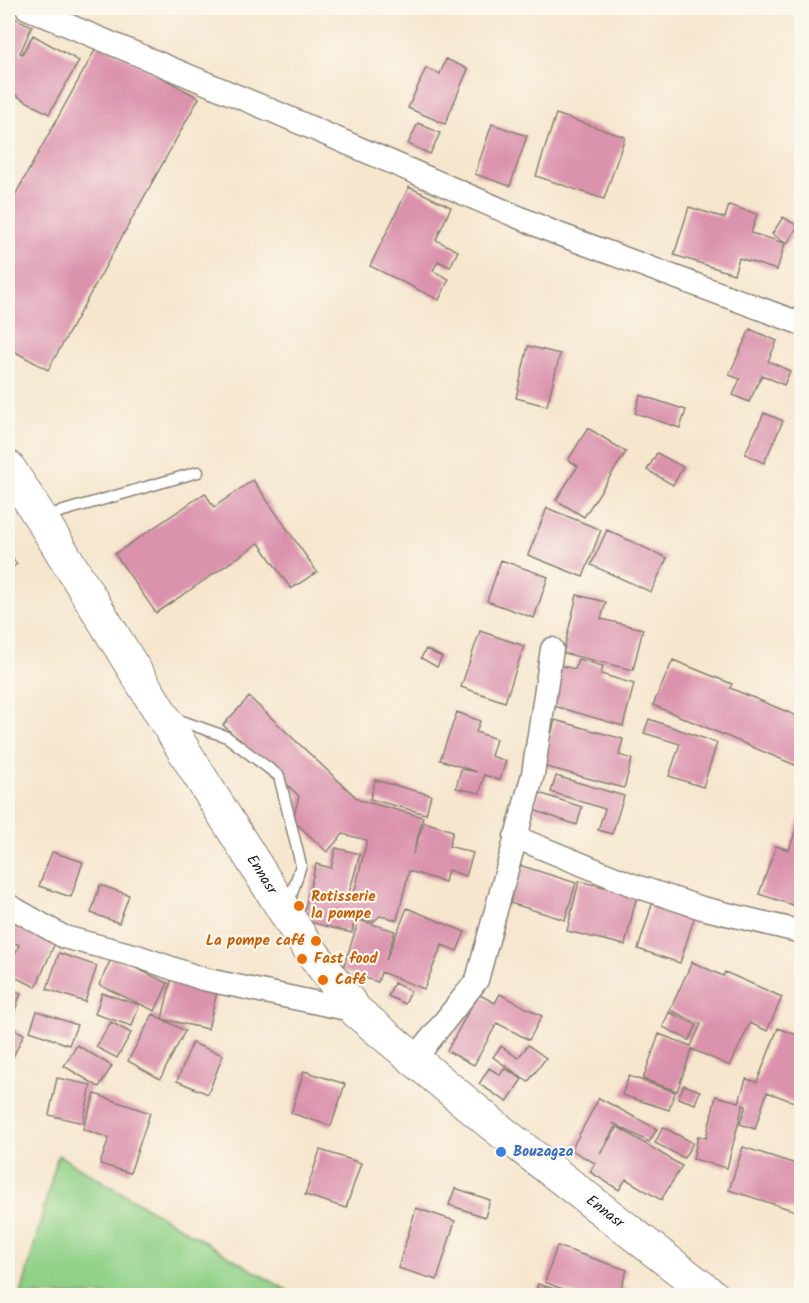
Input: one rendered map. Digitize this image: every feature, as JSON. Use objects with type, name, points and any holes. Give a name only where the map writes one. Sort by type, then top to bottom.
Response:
[{"type":"main road","name":"Ennasr","points":[[8,467],[300,936],[356,1011],[493,1125],[713,1296]]},
{"type":"street","points":[[27,8],[553,232],[801,324]]},
{"type":"street","points":[[414,1060],[477,980],[533,774],[552,649]]},
{"type":"street","points":[[515,837],[630,884],[702,908],[801,932]]},
{"type":"street","points":[[8,905],[64,937],[137,956],[203,979],[356,1011]]},
{"type":"lane","points":[[41,518],[198,472]]},
{"type":"lane","points":[[161,713],[227,737],[279,776],[301,865],[286,912]]},
{"type":"green space","points":[[58,1155],[295,1295],[21,1295]]},
{"type":"building","points":[[8,15],[32,26],[20,53],[22,54],[33,35],[79,61],[49,114],[8,91],[8,53],[11,48],[8,46]]},
{"type":"building","points":[[99,43],[199,98],[48,370],[8,348],[8,208]]},
{"type":"building","points":[[446,59],[468,69],[445,124],[408,108],[426,68],[440,74]]},
{"type":"building","points":[[556,114],[625,137],[604,199],[536,176]]},
{"type":"building","points":[[418,123],[440,133],[430,154],[408,144]]},
{"type":"building","points":[[492,124],[527,136],[510,186],[475,174]]},
{"type":"building","points":[[409,187],[451,207],[436,240],[458,251],[450,267],[438,261],[433,271],[449,279],[439,300],[370,266]]},
{"type":"building","points":[[729,205],[757,214],[751,233],[785,243],[777,270],[739,258],[734,274],[674,255],[689,207],[725,218]]},
{"type":"building","points":[[783,217],[798,226],[787,244],[772,234]]},
{"type":"building","points":[[750,329],[777,341],[768,361],[790,371],[784,385],[762,375],[749,402],[733,395],[740,379],[729,375]]},
{"type":"building","points":[[528,346],[560,354],[547,406],[516,398]]},
{"type":"building","points":[[640,395],[686,410],[680,428],[635,413]]},
{"type":"building","points":[[764,413],[783,421],[764,463],[745,454]]},
{"type":"building","points":[[588,428],[626,452],[584,517],[556,500],[578,466],[568,460]]},
{"type":"building","points":[[657,453],[683,467],[673,485],[647,470]]},
{"type":"building","points":[[253,480],[317,572],[291,589],[259,543],[156,613],[115,554],[205,493],[214,507]]},
{"type":"building","points":[[547,508],[601,530],[583,577],[528,555]]},
{"type":"building","points":[[607,530],[667,558],[651,592],[591,565]]},
{"type":"building","points":[[8,553],[17,564],[8,571]]},
{"type":"building","points":[[501,560],[548,577],[534,618],[487,601]]},
{"type":"building","points":[[577,595],[606,602],[601,619],[643,629],[633,670],[563,653]]},
{"type":"building","points":[[480,631],[524,646],[505,702],[461,687]]},
{"type":"building","points":[[426,649],[442,657],[437,667],[421,658]]},
{"type":"building","points":[[578,659],[603,666],[601,674],[634,684],[623,726],[547,704],[558,665],[575,669]]},
{"type":"building","points":[[673,660],[732,684],[730,688],[802,718],[802,768],[653,705]]},
{"type":"building","points":[[249,697],[359,800],[423,817],[413,854],[424,822],[453,831],[449,846],[473,853],[466,876],[448,870],[445,882],[409,871],[397,920],[380,916],[373,922],[344,915],[343,919],[354,922],[352,933],[302,920],[316,864],[331,868],[336,848],[360,854],[346,904],[353,898],[367,840],[343,834],[327,852],[293,820],[299,796],[223,725]]},
{"type":"building","points":[[457,712],[480,721],[476,732],[496,739],[491,756],[506,761],[500,780],[484,775],[480,793],[456,788],[461,769],[477,772],[440,760]]},
{"type":"building","points":[[649,719],[717,743],[703,787],[669,776],[680,744],[644,733]]},
{"type":"building","points":[[555,720],[623,739],[619,755],[632,759],[624,788],[543,766]]},
{"type":"building","points":[[556,776],[624,796],[612,834],[598,830],[605,809],[551,792]]},
{"type":"building","points":[[375,780],[431,795],[426,814],[370,799]]},
{"type":"building","points":[[539,793],[582,807],[577,825],[533,810]]},
{"type":"building","points":[[801,814],[802,908],[759,894],[776,846],[789,850]]},
{"type":"building","points":[[52,852],[83,862],[71,897],[39,886]]},
{"type":"building","points":[[519,865],[576,883],[565,920],[507,902]]},
{"type":"building","points":[[579,881],[637,895],[625,945],[567,931]]},
{"type":"building","points":[[100,885],[129,895],[119,923],[91,913]]},
{"type":"building","points":[[654,898],[696,912],[680,963],[638,949]]},
{"type":"building","points":[[407,908],[465,932],[457,951],[442,945],[424,989],[381,972],[378,982],[342,971],[359,920],[395,931],[386,960]]},
{"type":"building","points":[[10,915],[58,936],[36,987],[8,974],[19,945],[8,940]]},
{"type":"building","points":[[59,953],[97,966],[85,1002],[47,989]]},
{"type":"building","points":[[112,957],[168,983],[155,1011],[99,985]]},
{"type":"building","points":[[692,962],[723,976],[725,972],[782,997],[767,1031],[750,1023],[730,1066],[692,1049],[677,1091],[643,1079],[659,1034],[691,1046],[701,1024],[670,1010]]},
{"type":"building","points":[[172,976],[218,988],[208,1029],[162,1019]]},
{"type":"building","points":[[394,983],[411,991],[405,1004],[388,996]]},
{"type":"building","points":[[8,989],[21,993],[12,1019],[8,1017]]},
{"type":"building","points":[[102,993],[139,1005],[132,1026],[95,1014]]},
{"type":"building","points":[[478,994],[495,1003],[500,994],[542,1016],[529,1040],[497,1023],[474,1065],[447,1051]]},
{"type":"building","points":[[37,1011],[77,1025],[69,1045],[30,1031]]},
{"type":"building","points":[[669,1012],[697,1025],[689,1040],[663,1027]]},
{"type":"building","points":[[153,1014],[185,1031],[160,1079],[128,1061]]},
{"type":"building","points":[[111,1022],[131,1033],[117,1058],[96,1047]]},
{"type":"building","points":[[8,1026],[24,1034],[11,1061],[8,1059]]},
{"type":"building","points":[[778,1028],[802,1037],[802,1105],[767,1092],[755,1129],[740,1124],[746,1106],[743,1105],[727,1168],[693,1159],[698,1136],[706,1138],[716,1096],[739,1102],[746,1079],[757,1082]]},
{"type":"building","points":[[192,1043],[223,1055],[208,1094],[177,1081]]},
{"type":"building","points":[[77,1045],[112,1066],[99,1087],[64,1066]]},
{"type":"building","points":[[528,1045],[546,1058],[528,1082],[493,1057],[501,1046],[518,1058]]},
{"type":"building","points":[[489,1068],[500,1075],[505,1068],[522,1079],[507,1102],[479,1084]]},
{"type":"building","points":[[304,1071],[345,1084],[331,1126],[291,1113]]},
{"type":"building","points":[[629,1076],[675,1092],[669,1110],[622,1095]]},
{"type":"building","points":[[57,1078],[91,1085],[83,1123],[49,1115]]},
{"type":"building","points":[[684,1085],[700,1091],[695,1104],[678,1098]]},
{"type":"building","points":[[95,1094],[150,1113],[130,1173],[100,1164],[109,1138],[83,1129]]},
{"type":"building","points":[[599,1098],[657,1129],[649,1142],[613,1123],[616,1125],[600,1153],[618,1127],[682,1166],[661,1200],[626,1179],[619,1190],[590,1172],[595,1163],[571,1150]]},
{"type":"building","points":[[663,1127],[693,1143],[684,1158],[655,1143]]},
{"type":"building","points":[[743,1147],[802,1166],[802,1203],[799,1212],[729,1190]]},
{"type":"building","points":[[320,1150],[361,1163],[346,1208],[305,1195]]},
{"type":"building","points":[[455,1188],[490,1200],[485,1217],[449,1205]]},
{"type":"building","points":[[416,1208],[455,1221],[437,1280],[398,1268]]},
{"type":"building","points":[[557,1246],[627,1270],[621,1287],[643,1296],[579,1296],[545,1282]]},
{"type":"building","points":[[538,1284],[567,1293],[566,1296],[534,1296]]},
{"type":"place","name":"Rotisserie la pompe","points":[[299,906]]},
{"type":"place","name":"La pompe café","points":[[316,941]]},
{"type":"place","name":"Fast food","points":[[302,959]]},
{"type":"place","name":"Café","points":[[323,980]]},
{"type":"place","name":"Bouzagza","points":[[501,1152]]}]
